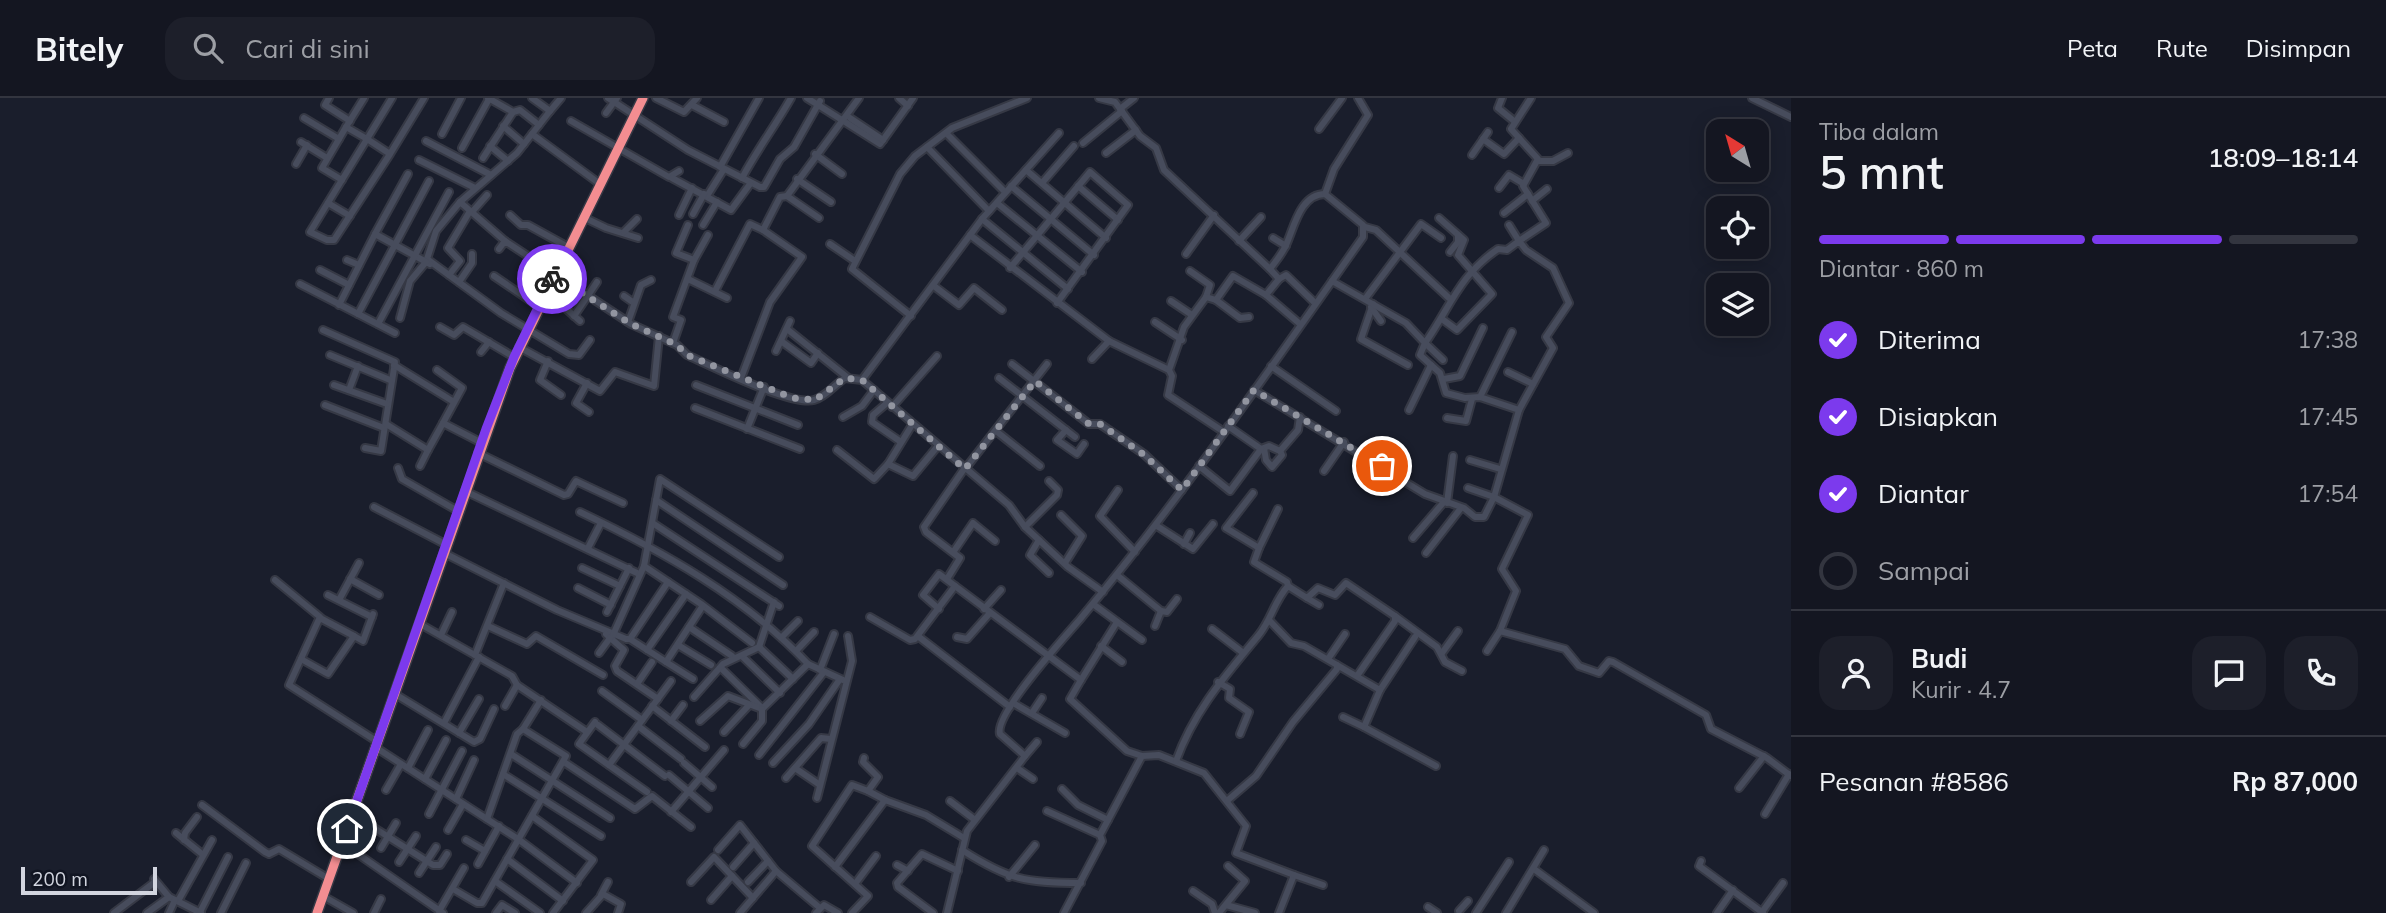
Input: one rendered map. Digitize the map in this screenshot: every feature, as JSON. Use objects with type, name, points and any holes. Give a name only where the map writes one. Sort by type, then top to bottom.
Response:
[{"type":"highway","points":[[317,913],[514,357],[643,98]]},
{"type":"street","points":[[330,98],[325,105],[390,154]]},
{"type":"street","points":[[392,98],[310,232],[327,240],[334,240],[424,98]]},
{"type":"street","points":[[442,134],[461,98]]},
{"type":"street","points":[[462,148],[488,98],[513,112]]},
{"type":"street","points":[[532,98],[550,111]]},
{"type":"street","points":[[400,318],[410,281],[428,263],[436,231],[460,202],[524,144],[561,98]]},
{"type":"street","points":[[656,98],[684,112],[694,101],[724,121]]},
{"type":"street","points":[[693,214],[722,168],[759,98]]},
{"type":"street","points":[[742,178],[758,147],[770,134],[791,98]]},
{"type":"street","points":[[787,196],[859,98]]},
{"type":"street","points":[[899,98],[908,106]]},
{"type":"street","points":[[606,113],[613,99],[634,117],[750,184],[764,187],[780,159],[794,147],[813,100],[883,140],[913,98]]},
{"type":"street","points":[[911,316],[854,272],[855,261],[900,174],[927,147],[946,133],[1027,98]]},
{"type":"street","points":[[1099,98],[1114,101],[1136,130],[1156,148],[1164,170],[1279,279]]},
{"type":"street","points":[[1083,143],[1134,98]]},
{"type":"street","points":[[1320,129],[1342,98]]},
{"type":"street","points":[[1325,192],[1327,181],[1368,115],[1358,98]]},
{"type":"street","points":[[1502,98],[1498,108],[1514,121]]},
{"type":"street","points":[[1531,98],[1511,129],[1538,160],[1552,161],[1567,153]]},
{"type":"street","points":[[1752,98],[1791,117]]},
{"type":"street","points":[[342,180],[322,167],[361,99]]},
{"type":"street","points":[[483,158],[513,112],[520,110],[540,125]]},
{"type":"street","points":[[304,118],[339,139]]},
{"type":"street","points":[[571,121],[733,210],[750,184]]},
{"type":"street","points":[[503,126],[524,144]]},
{"type":"street","points":[[1106,153],[1136,130]]},
{"type":"street","points":[[946,133],[1005,192]]},
{"type":"street","points":[[862,380],[982,219],[1059,133]]},
{"type":"street","points":[[532,134],[600,184]]},
{"type":"street","points":[[1472,155],[1486,135],[1504,154],[1518,138]]},
{"type":"street","points":[[426,141],[491,175]]},
{"type":"street","points":[[296,164],[304,144],[327,158]]},
{"type":"street","points":[[490,146],[508,161]]},
{"type":"street","points":[[1042,183],[1074,146]]},
{"type":"street","points":[[927,147],[989,211]]},
{"type":"street","points":[[815,155],[842,174]]},
{"type":"street","points":[[419,159],[475,188]]},
{"type":"street","points":[[1524,184],[1538,160]]},
{"type":"street","points":[[1026,170],[1106,238]]},
{"type":"street","points":[[673,178],[679,171]]},
{"type":"street","points":[[1010,268],[1090,172],[1127,204],[1082,272],[1057,303]]},
{"type":"street","points":[[339,305],[408,174]]},
{"type":"street","points":[[1499,188],[1508,175],[1524,184],[1545,225],[1507,250],[1498,249],[1472,272],[1450,298],[1442,319],[1420,355],[1444,379],[1446,393],[1519,410]]},
{"type":"street","points":[[797,179],[831,202]]},
{"type":"street","points":[[358,314],[429,181]]},
{"type":"street","points":[[1011,186],[1094,255]]},
{"type":"street","points":[[1078,187],[1118,220]]},
{"type":"street","points":[[679,215],[692,188]]},
{"type":"street","points":[[1504,213],[1547,189]]},
{"type":"street","points":[[378,324],[449,192]]},
{"type":"street","points":[[1325,192],[1365,228],[1373,228],[1450,298]]},
{"type":"street","points":[[1270,269],[1286,246],[1299,213],[1316,196],[1325,192]]},
{"type":"street","points":[[449,275],[460,261],[448,248],[471,211],[487,195]]},
{"type":"street","points":[[763,230],[780,197],[787,196],[819,218]]},
{"type":"street","points":[[328,202],[350,216]]},
{"type":"street","points":[[460,202],[505,241],[554,275],[628,322],[673,343],[687,355],[741,379],[793,398],[811,401],[821,397],[847,377]]},
{"type":"street","points":[[703,225],[717,202]]},
{"type":"street","points":[[996,203],[1082,272]]},
{"type":"street","points":[[510,215],[522,225],[528,225],[568,247]]},
{"type":"street","points":[[1186,254],[1214,215]]},
{"type":"street","points":[[583,217],[606,229],[638,238]]},
{"type":"street","points":[[1239,241],[1261,217]]},
{"type":"street","points":[[1439,218],[1464,242],[1458,255],[1492,295],[1457,330],[1442,319]]},
{"type":"street","points":[[624,232],[636,219]]},
{"type":"street","points":[[982,219],[1069,289]]},
{"type":"street","points":[[1365,299],[1422,223],[1441,238]]},
{"type":"street","points":[[715,291],[750,224],[802,257],[770,302],[741,379]]},
{"type":"street","points":[[688,225],[676,253],[694,260]]},
{"type":"street","points":[[1254,390],[1445,503],[1483,518],[1494,497],[1519,410],[1553,348],[1546,337],[1569,303],[1553,268],[1526,250],[1509,225]]},
{"type":"street","points":[[1025,756],[998,731],[1012,705],[1049,655],[1157,526],[1363,237],[1365,228]]},
{"type":"street","points":[[375,234],[449,275],[527,329],[573,356],[579,355],[590,340]]},
{"type":"street","points":[[673,343],[681,320],[673,317],[694,260],[708,235]]},
{"type":"street","points":[[970,235],[1010,268],[1110,341],[1169,370],[1172,376],[1168,395],[1262,449],[1265,460],[1272,467],[1282,456],[1280,451],[1269,446],[1262,449],[1230,491],[1199,466]]},
{"type":"street","points":[[1450,252],[1458,243],[1458,235]]},
{"type":"street","points":[[1273,238],[1286,246]]},
{"type":"street","points":[[499,249],[505,241]]},
{"type":"street","points":[[830,243],[855,261]]},
{"type":"street","points":[[459,282],[473,259],[472,254]]},
{"type":"street","points":[[347,260],[359,265]]},
{"type":"street","points":[[568,284],[575,269]]},
{"type":"street","points":[[320,270],[349,285]]},
{"type":"street","points":[[1169,370],[1182,340],[1183,330],[1206,297],[1210,285],[1191,271]]},
{"type":"street","points":[[1266,295],[1279,279],[1286,275],[1315,303]]},
{"type":"street","points":[[494,276],[538,306]]},
{"type":"street","points":[[1216,300],[1231,276],[1266,295],[1300,324]]},
{"type":"street","points":[[688,279],[727,298]]},
{"type":"street","points":[[628,322],[642,283],[651,280]]},
{"type":"street","points":[[1332,281],[1406,323],[1443,360]]},
{"type":"street","points":[[546,291],[577,319],[597,282]]},
{"type":"street","points":[[300,284],[394,333]]},
{"type":"street","points":[[934,286],[959,305],[974,288],[1002,310]]},
{"type":"street","points":[[624,296],[634,303]]},
{"type":"street","points":[[1206,297],[1216,300],[1240,318],[1249,317]]},
{"type":"street","points":[[1171,301],[1192,315]]},
{"type":"street","points":[[1372,305],[1381,321]]},
{"type":"street","points":[[1372,305],[1361,339],[1408,365]]},
{"type":"street","points":[[776,351],[790,321]]},
{"type":"street","points":[[1155,322],[1182,340]]},
{"type":"street","points":[[440,327],[454,335],[463,327],[514,357]]},
{"type":"street","points":[[1444,379],[1460,376],[1483,328]]},
{"type":"street","points":[[787,329],[847,377],[862,380],[874,390],[919,432],[1009,505],[1025,527],[1102,592]]},
{"type":"street","points":[[323,330],[393,359],[381,451],[365,448]]},
{"type":"street","points":[[1447,418],[1466,421],[1512,332]]},
{"type":"street","points":[[519,347],[601,391],[615,372],[654,386],[659,336]]},
{"type":"street","points":[[781,341],[811,363],[818,353]]},
{"type":"street","points":[[1092,359],[1110,341]]},
{"type":"street","points":[[481,352],[489,342]]},
{"type":"street","points":[[330,355],[390,380]]},
{"type":"street","points":[[903,439],[872,422],[873,415],[890,405],[937,356]]},
{"type":"street","points":[[548,361],[540,380],[561,395]]},
{"type":"street","points":[[1012,364],[1089,424],[1100,424],[1143,454],[1182,490]]},
{"type":"street","points":[[947,579],[960,559],[954,551],[926,532],[924,527],[965,469],[1047,364]]},
{"type":"street","points":[[394,365],[454,402]]},
{"type":"street","points":[[1409,410],[1431,365]]},
{"type":"street","points":[[349,390],[358,366]]},
{"type":"street","points":[[1270,366],[1336,411]]},
{"type":"street","points":[[420,466],[462,387],[437,370]]},
{"type":"street","points":[[1508,372],[1533,384]]},
{"type":"street","points":[[999,378],[1075,437]]},
{"type":"street","points":[[587,383],[576,403],[589,412]]},
{"type":"street","points":[[696,384],[798,425]]},
{"type":"street","points":[[334,385],[387,404]]},
{"type":"street","points":[[747,429],[764,387]]},
{"type":"street","points":[[844,417],[862,406],[874,390]]},
{"type":"street","points":[[326,405],[385,426],[428,450]]},
{"type":"street","points":[[695,408],[800,449]]},
{"type":"street","points":[[1280,451],[1298,430],[1300,417]]},
{"type":"street","points":[[443,423],[482,443]]},
{"type":"street","points":[[837,450],[872,479],[888,464],[912,425]]},
{"type":"street","points":[[1066,430],[1058,442],[1076,454]]},
{"type":"street","points":[[996,431],[1040,466]]},
{"type":"street","points":[[903,439],[919,432]]},
{"type":"street","points":[[1324,471],[1344,442]]},
{"type":"street","points":[[1071,463],[1084,444]]},
{"type":"street","points":[[888,464],[913,476],[937,447]]},
{"type":"street","points":[[478,453],[564,495],[570,492],[576,481],[623,503]]},
{"type":"street","points":[[1413,538],[1445,503],[1453,456]]},
{"type":"street","points":[[1470,460],[1500,470]]},
{"type":"street","points":[[398,468],[402,479],[458,511]]},
{"type":"street","points":[[599,653],[644,566],[647,544],[654,524],[658,481],[661,479],[779,557]]},
{"type":"street","points":[[1025,527],[1057,495],[1058,490],[1049,481]]},
{"type":"street","points":[[1468,488],[1494,497],[1528,515],[1502,569],[1516,590],[1500,631],[1487,651]]},
{"type":"street","points":[[465,491],[637,573]]},
{"type":"street","points":[[1118,491],[1100,516],[1135,552]]},
{"type":"street","points":[[1253,493],[1226,528],[1259,548]]},
{"type":"street","points":[[656,500],[783,585]]},
{"type":"street","points":[[374,506],[504,583],[609,635],[630,639],[693,678]]},
{"type":"street","points":[[1426,553],[1461,508]]},
{"type":"street","points":[[1278,509],[1254,562],[1319,605]]},
{"type":"street","points":[[580,512],[647,544],[766,622],[808,664],[848,682]]},
{"type":"street","points":[[1061,516],[1082,537],[1065,563]]},
{"type":"street","points":[[588,548],[601,523]]},
{"type":"street","points":[[654,524],[776,604],[755,645],[742,656],[724,663],[694,697]]},
{"type":"street","points":[[954,551],[971,524],[995,541]]},
{"type":"street","points":[[1157,526],[1195,549],[1213,524]]},
{"type":"street","points":[[1184,544],[1190,533]]},
{"type":"street","points":[[1039,540],[1030,555],[1049,573]]},
{"type":"street","points":[[339,600],[359,563]]},
{"type":"street","points":[[644,566],[755,645],[793,679]]},
{"type":"street","points":[[582,568],[620,586]]},
{"type":"street","points":[[607,612],[629,568]]},
{"type":"street","points":[[939,609],[923,595],[938,574],[1081,680]]},
{"type":"street","points":[[1117,575],[1161,611],[1167,612],[1177,599]]},
{"type":"street","points":[[350,579],[379,596]]},
{"type":"street","points":[[275,580],[320,618],[363,641],[373,615],[328,595]]},
{"type":"street","points":[[630,639],[668,582]]},
{"type":"street","points":[[443,723],[477,656],[504,583]]},
{"type":"street","points":[[1307,598],[1318,587],[1334,595],[1346,583],[1418,631],[1441,653],[1445,662],[1462,671]]},
{"type":"street","points":[[870,617],[910,639],[919,637],[955,586]]},
{"type":"street","points":[[1176,761],[1191,724],[1218,682],[1269,620],[1275,600],[1288,586]]},
{"type":"street","points":[[578,588],[611,604]]},
{"type":"street","points":[[957,637],[963,640],[969,638],[1001,590]]},
{"type":"street","points":[[647,650],[686,594]]},
{"type":"street","points":[[1093,604],[1142,640]]},
{"type":"street","points":[[666,662],[702,607]]},
{"type":"street","points":[[1155,626],[1161,611]]},
{"type":"street","points":[[441,635],[452,612]]},
{"type":"street","points":[[1357,676],[1395,621],[1395,616]]},
{"type":"street","points":[[320,618],[289,681],[291,688],[401,764],[499,826],[577,883]]},
{"type":"street","points":[[1269,620],[1292,643],[1304,646],[1380,690]]},
{"type":"street","points":[[782,637],[798,621]]},
{"type":"street","points":[[1117,622],[1071,695],[1072,702],[1100,723],[1127,751],[1142,756],[1155,755],[1204,773],[1246,826],[1237,853],[1323,885]]},
{"type":"street","points":[[420,624],[512,676],[517,685],[587,732]]},
{"type":"street","points":[[488,626],[527,644],[536,636],[603,675]]},
{"type":"street","points":[[689,627],[733,656]]},
{"type":"street","points":[[1212,629],[1242,652]]},
{"type":"street","points":[[1441,653],[1458,631]]},
{"type":"street","points":[[1500,631],[1565,649],[1581,667],[1599,673],[1609,661],[1613,662],[1706,715],[1711,729],[1764,756],[1790,775],[1765,814]]},
{"type":"street","points":[[796,651],[814,632]]},
{"type":"street","points":[[759,755],[822,671],[834,634]]},
{"type":"street","points":[[1328,659],[1345,634]]},
{"type":"street","points":[[609,635],[624,650],[615,666],[617,671],[657,699]]},
{"type":"street","points":[[301,659],[328,674],[354,636]]},
{"type":"street","points":[[817,798],[848,682],[852,661],[848,636]]},
{"type":"street","points":[[919,637],[1012,705],[1032,713],[1065,733]]},
{"type":"street","points":[[1364,727],[1380,690],[1415,637]]},
{"type":"street","points":[[678,645],[710,665]]},
{"type":"street","points":[[1101,646],[1122,662]]},
{"type":"street","points":[[742,656],[780,693]]},
{"type":"street","points":[[637,684],[652,662]]},
{"type":"street","points":[[762,709],[808,664]]},
{"type":"street","points":[[1228,800],[1256,776],[1337,665]]},
{"type":"street","points":[[721,668],[762,709],[762,720],[743,744]]},
{"type":"street","points":[[774,764],[809,724],[840,679]]},
{"type":"street","points":[[609,765],[671,681]]},
{"type":"street","points":[[1218,682],[1230,689],[1229,698],[1249,712],[1241,734]]},
{"type":"street","points":[[505,706],[517,685]]},
{"type":"street","points":[[602,691],[712,787]]},
{"type":"street","points":[[395,694],[474,742],[478,740],[494,709]]},
{"type":"street","points":[[700,721],[728,696],[762,709]]},
{"type":"street","points":[[1032,713],[1042,698]]},
{"type":"street","points":[[459,733],[479,699]]},
{"type":"street","points":[[487,818],[518,731],[523,729],[541,700]]},
{"type":"street","points":[[671,721],[683,705]]},
{"type":"street","points":[[724,732],[749,705]]},
{"type":"street","points":[[652,706],[705,747]]},
{"type":"street","points":[[1343,717],[1436,766]]},
{"type":"street","points":[[647,792],[579,744],[597,723],[708,808]]},
{"type":"street","points":[[482,903],[566,756],[523,729]]},
{"type":"street","points":[[408,768],[428,730]]},
{"type":"street","points":[[786,778],[821,737],[831,739]]},
{"type":"street","points":[[425,779],[446,740]]},
{"type":"street","points":[[947,913],[964,838],[975,820],[1037,742]]},
{"type":"street","points":[[671,812],[724,750]]},
{"type":"street","points":[[429,814],[462,751]]},
{"type":"street","points":[[511,754],[610,818]]},
{"type":"street","points":[[1067,912],[1102,841],[1100,835],[1142,756]]},
{"type":"street","points":[[1739,788],[1764,756]]},
{"type":"street","points":[[864,758],[864,763],[878,775],[869,791]]},
{"type":"street","points":[[456,799],[474,760]]},
{"type":"street","points":[[564,762],[635,809],[652,796],[691,827]]},
{"type":"street","points":[[386,790],[401,764]]},
{"type":"street","points":[[795,768],[820,785]]},
{"type":"street","points":[[1017,768],[1032,779]]},
{"type":"street","points":[[503,774],[601,836]]},
{"type":"street","points":[[852,913],[869,898],[812,846],[852,785],[926,815],[964,838]]},
{"type":"street","points":[[1062,789],[1078,805],[1108,820]]},
{"type":"street","points":[[835,867],[885,800]]},
{"type":"street","points":[[950,800],[975,820]]},
{"type":"street","points":[[447,830],[463,804]]},
{"type":"street","points":[[202,805],[265,852],[269,854],[279,849],[329,879]]},
{"type":"street","points":[[1047,811],[1100,835]]},
{"type":"street","points":[[352,814],[427,861],[439,866],[447,854]]},
{"type":"street","points":[[532,816],[592,858],[577,883],[553,913]]},
{"type":"street","points":[[184,840],[197,817]]},
{"type":"street","points":[[381,848],[396,823]]},
{"type":"street","points":[[718,850],[739,825],[776,871],[818,910],[825,905],[838,913]]},
{"type":"street","points":[[478,864],[499,826]]},
{"type":"street","points":[[176,833],[202,854]]},
{"type":"street","points":[[399,862],[416,836]]},
{"type":"street","points":[[169,913],[174,899],[212,840]]},
{"type":"street","points":[[466,840],[485,851]]},
{"type":"street","points":[[342,843],[441,912],[464,868]]},
{"type":"street","points":[[733,867],[754,843]]},
{"type":"street","points":[[1009,877],[1035,845]]},
{"type":"street","points":[[419,873],[436,847]]},
{"type":"street","points":[[962,850],[1009,877],[1042,883],[1081,883]]},
{"type":"street","points":[[1506,913],[1544,850]]},
{"type":"street","points":[[933,913],[898,887],[897,883],[923,854],[958,872]]},
{"type":"street","points":[[855,884],[876,856]]},
{"type":"street","points":[[114,913],[154,881],[174,899],[196,912],[228,857]]},
{"type":"street","points":[[691,882],[713,857],[753,898]]},
{"type":"street","points":[[507,859],[563,901]]},
{"type":"street","points":[[748,882],[768,861]]},
{"type":"street","points":[[1701,861],[1699,866],[1763,913],[1783,883]]},
{"type":"street","points":[[1476,913],[1509,862]]},
{"type":"street","points":[[222,913],[246,863]]},
{"type":"street","points":[[897,865],[908,871]]},
{"type":"street","points":[[1193,891],[1212,904],[1217,913],[1245,880],[1228,866]]},
{"type":"street","points":[[1534,869],[1594,913]]},
{"type":"street","points":[[740,913],[776,871]]},
{"type":"street","points":[[1279,913],[1294,875]]},
{"type":"street","points":[[711,900],[732,876]]},
{"type":"street","points":[[495,881],[540,913]]},
{"type":"street","points":[[586,913],[608,882]]},
{"type":"street","points":[[453,889],[497,913],[502,905],[515,913]]},
{"type":"street","points":[[1717,913],[1733,890]]},
{"type":"street","points":[[601,895],[606,894],[624,906],[618,913]]},
{"type":"street","points":[[323,896],[353,913]]},
{"type":"street","points":[[147,913],[174,899]]},
{"type":"street","points":[[373,913],[381,899]]},
{"type":"street","points":[[1459,912],[1468,901]]},
{"type":"street","points":[[1226,905],[1255,913]]},
{"type":"street","points":[[1428,907],[1437,913]]},
{"type":"way so far","points":[[552,279],[554,275],[631,324],[677,345],[687,355],[793,398],[815,400],[842,379],[851,377],[862,380],[965,469],[1035,381],[1089,424],[1100,424],[1143,454],[1163,469],[1182,490],[1254,390],[1382,466]]},
{"type":"route","points":[[347,829],[486,429],[514,357],[552,279]]}]
